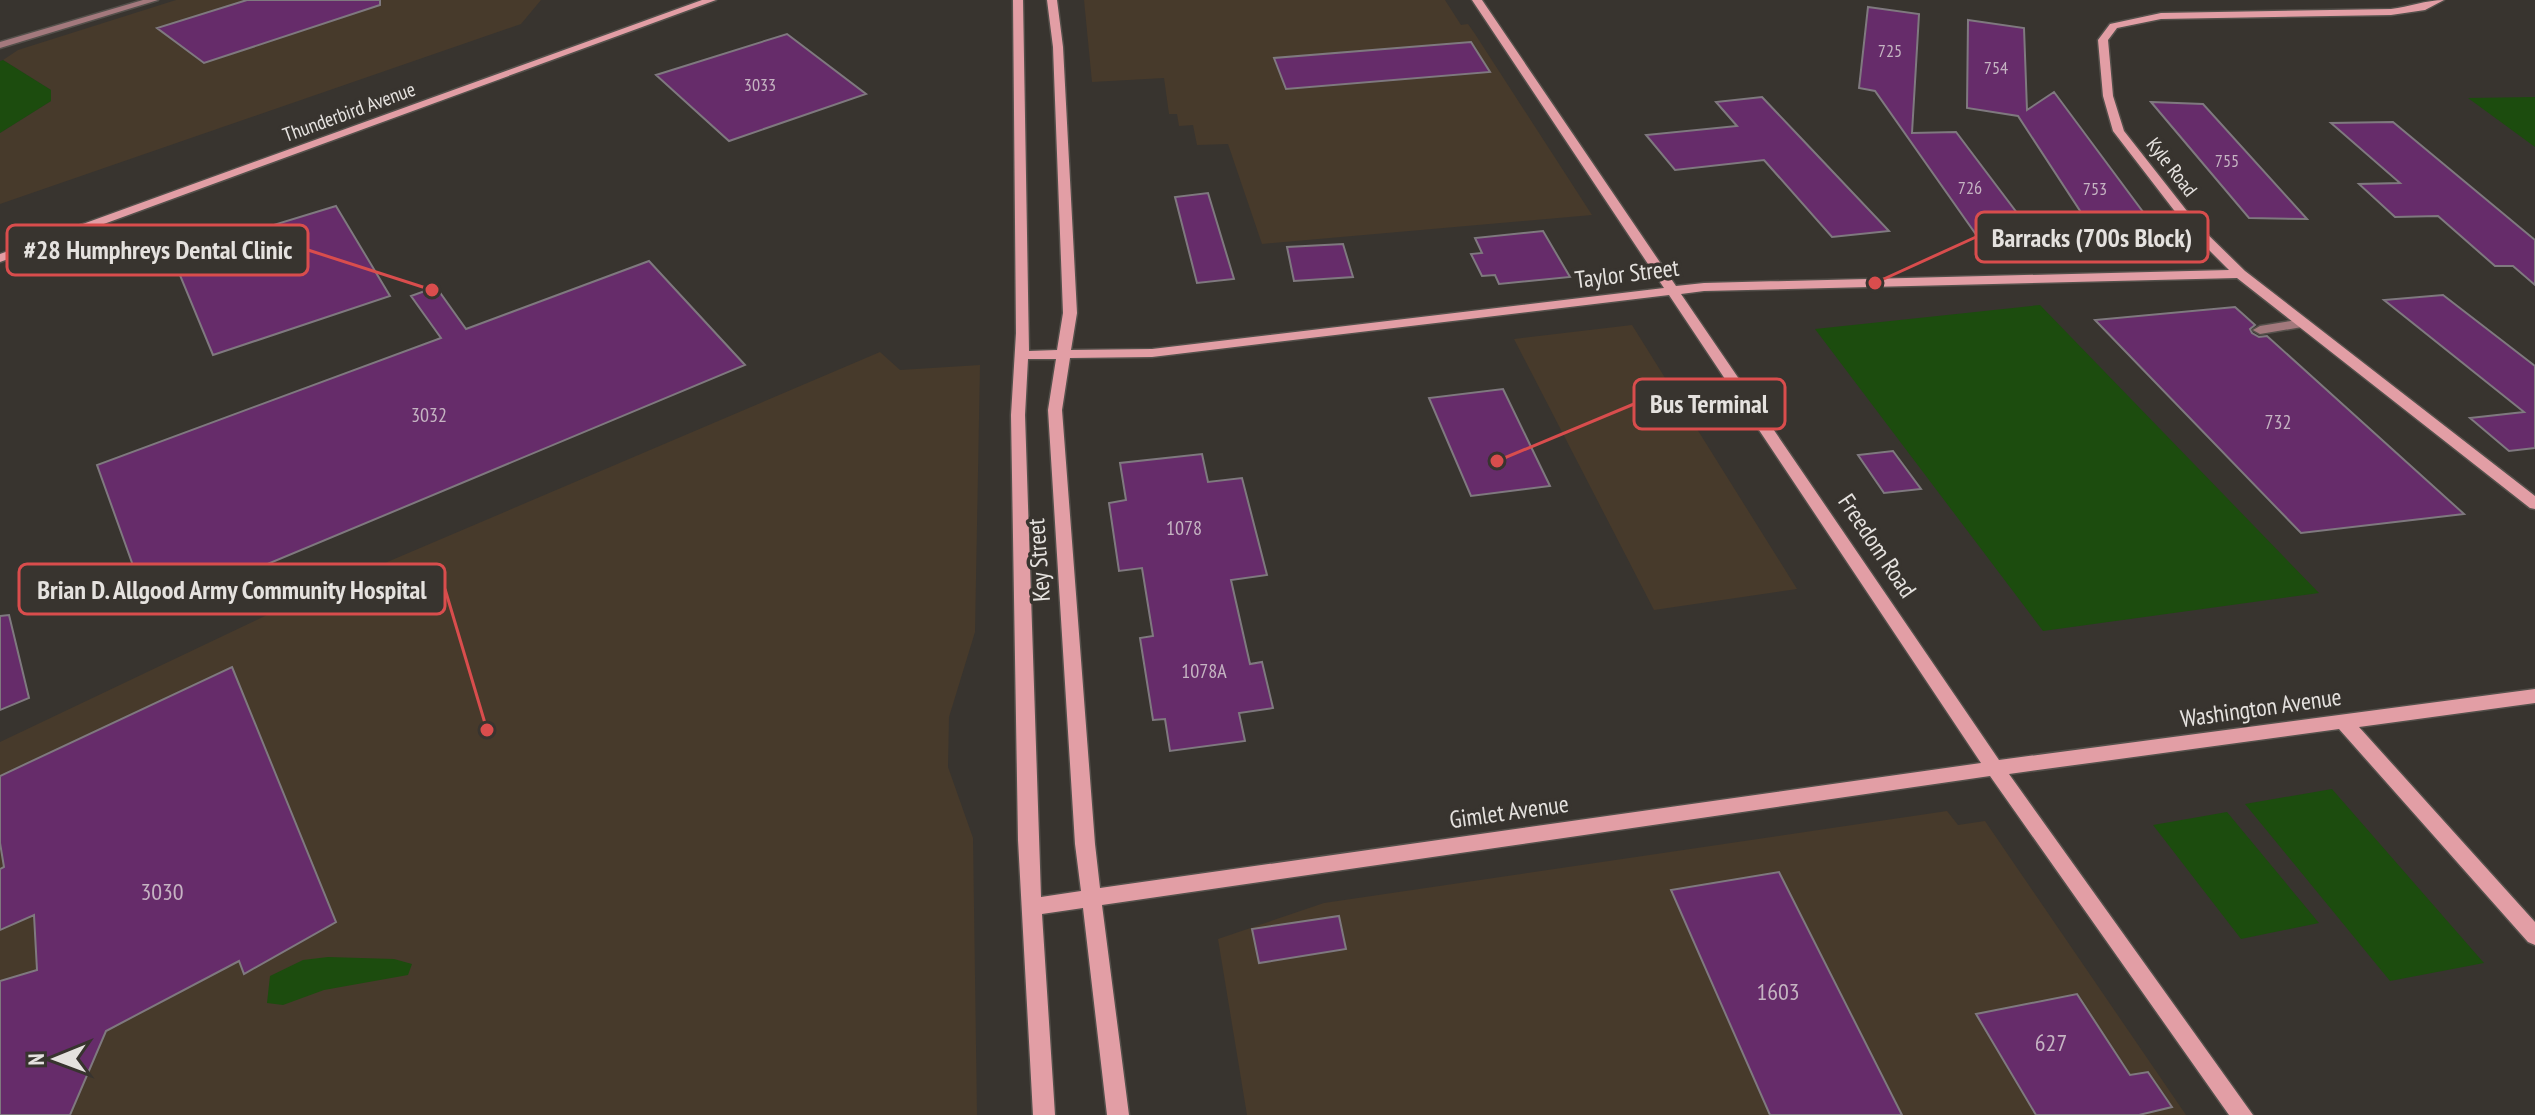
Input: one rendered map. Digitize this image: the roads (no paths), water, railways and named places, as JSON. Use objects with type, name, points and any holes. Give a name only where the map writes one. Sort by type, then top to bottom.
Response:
[{"type":"street","points":[[0,45],[153,0]]},
{"type":"street","name":"Thunderbird Avenue","points":[[0,258],[711,0]]},
{"type":"street","name":"Key Street","points":[[1018,0],[1021,355],[1018,415],[1031,907],[1044,1115]]},
{"type":"street","name":"Key Street","points":[[1052,0],[1058,47],[1070,313],[1055,410],[1085,844],[1118,1115]]},
{"type":"street","name":"Freedom Road","points":[[1477,0],[1994,768],[2242,1115]]},
{"type":"street","name":"Kyle Road","points":[[2439,0],[2422,8],[2391,12],[2161,16],[2114,26],[2103,40],[2108,96],[2119,131],[2194,228],[2240,274],[2535,504]]},
{"type":"street","name":"Taylor Street","points":[[1021,355],[1152,353],[1704,287],[2240,274]]},
{"type":"street","points":[[2260,330],[2303,323]]},
{"type":"street","name":"Washington Avenue","points":[[1994,768],[2535,696]]},
{"type":"street","points":[[2343,721],[2535,936]]},
{"type":"street","name":"Gimlet Avenue","points":[[1031,907],[1994,768]]},
{"type":"place","name":"Barracks (700s Block)","points":[[1875,283]]},
{"type":"place","name":"#28 Humphreys Dental Clinic","points":[[432,290]]},
{"type":"place","name":"Bus Terminal","points":[[1497,461]]},
{"type":"place","name":"Brian D. Allgood Army Community Hospital","points":[[487,730]]}]
